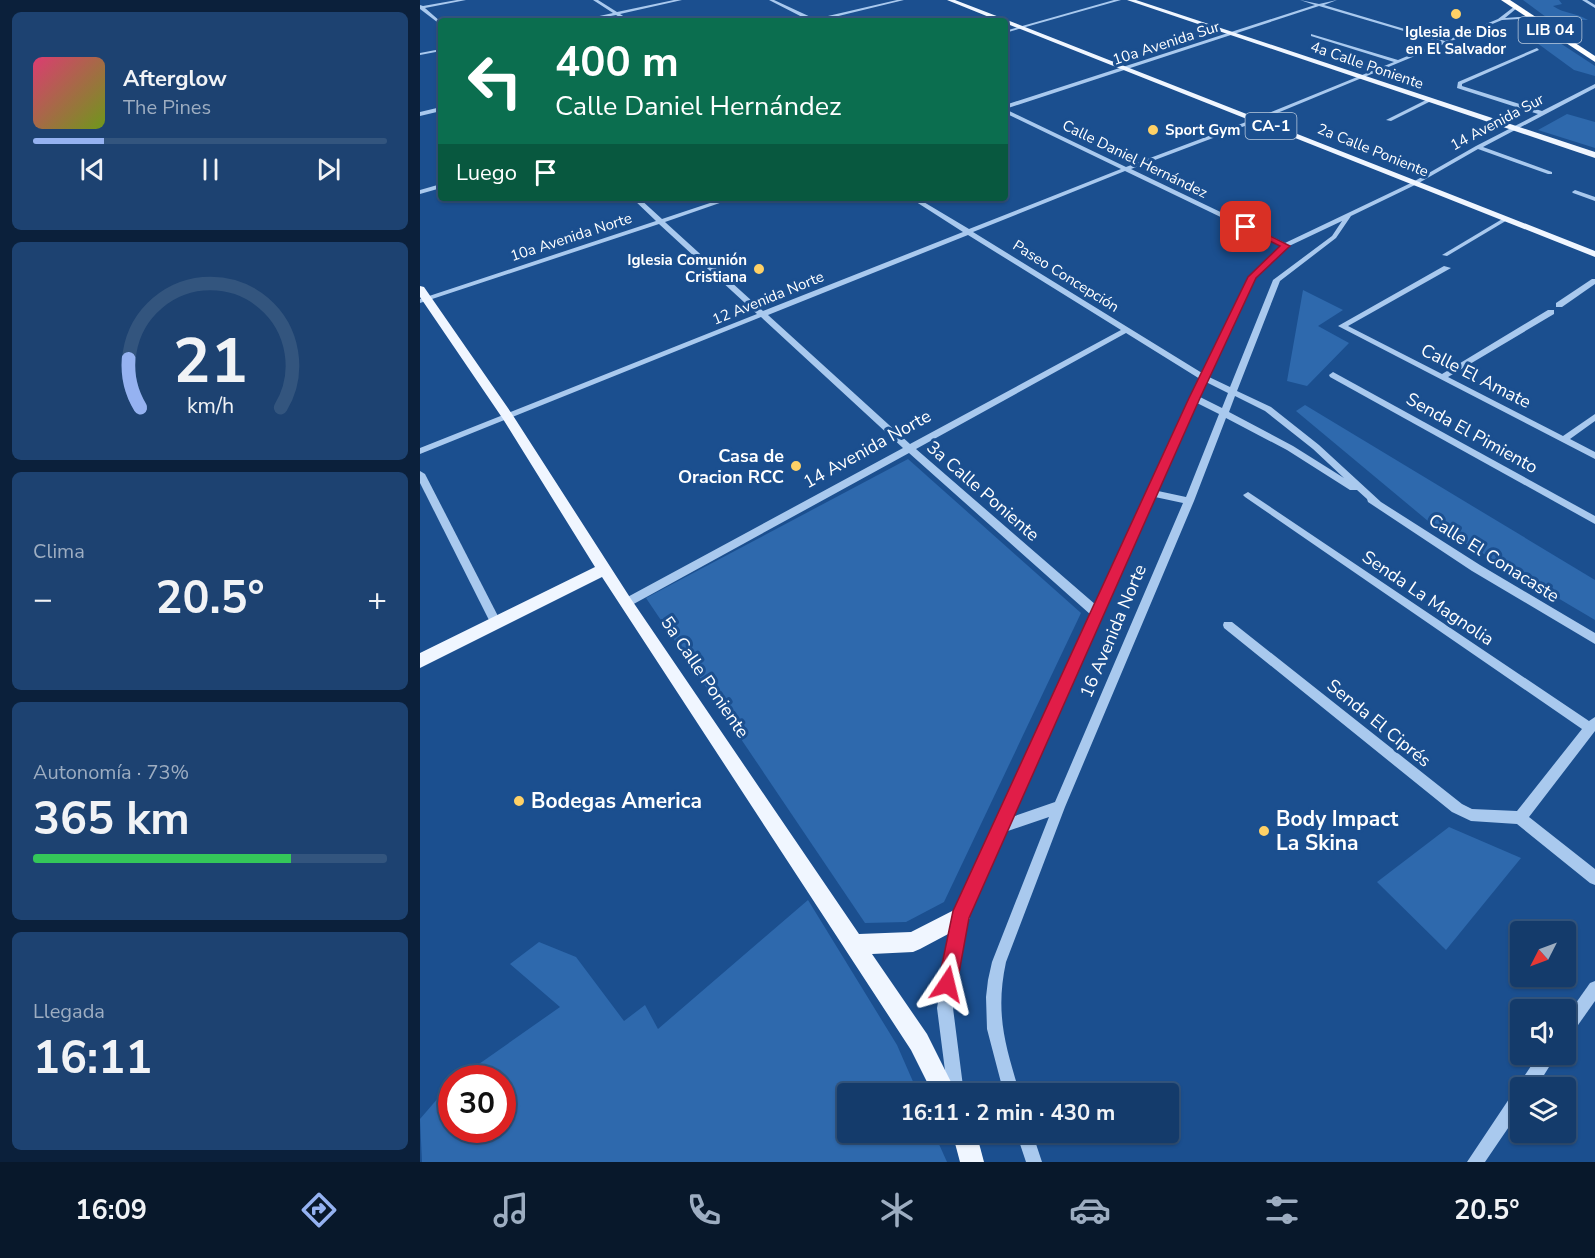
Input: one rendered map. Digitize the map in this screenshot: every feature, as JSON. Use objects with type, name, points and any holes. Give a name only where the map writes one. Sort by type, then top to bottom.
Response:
[{"type":"highway","name":"LIB 04","points":[[1505,0],[1516,3],[1595,52]]},
{"type":"highway","name":"LIB 04","points":[[1516,3],[1536,21],[1595,60]]},
{"type":"main road","name":"2a Calle Poniente","points":[[950,0],[997,18]]},
{"type":"main road","name":"4a Calle Poniente","points":[[1130,0],[1595,155]]},
{"type":"main road","name":"2a Calle Poniente","points":[[1008,22],[1595,254]]},
{"type":"main road","name":"5a Calle Poniente","points":[[422,296],[508,417],[626,603],[919,1042],[940,1083]]},
{"type":"main road","points":[[420,661],[605,569]]},
{"type":"main road","points":[[854,944],[913,942],[960,917]]},
{"type":"main road","points":[[967,1143],[972,1162]]},
{"type":"street","points":[[421,7],[464,0]]},
{"type":"street","points":[[595,0],[624,18]]},
{"type":"street","points":[[593,18],[680,0]]},
{"type":"street","points":[[771,0],[808,18]]},
{"type":"street","points":[[827,18],[902,0]]},
{"type":"street","points":[[1008,31],[1119,0]]},
{"type":"street","points":[[1302,0],[1445,42]]},
{"type":"street","name":"10a Avenida Sur","points":[[1008,109],[1335,0]]},
{"type":"street","points":[[1584,0],[1595,7]]},
{"type":"street","points":[[1500,20],[1508,15],[1516,3]]},
{"type":"street","points":[[421,7],[438,21]]},
{"type":"street","points":[[1500,20],[1520,18],[1536,21]]},
{"type":"street","name":"12 Avenida Norte","points":[[420,451],[1126,169],[1256,120],[1500,20]]},
{"type":"street","points":[[1313,35],[1396,61]]},
{"type":"street","points":[[1537,49],[1460,83],[1459,87],[1542,114]]},
{"type":"street","points":[[420,54],[438,51]]},
{"type":"street","name":"14 Avenida Sur","points":[[1286,246],[1415,183],[1594,86]]},
{"type":"street","points":[[1389,120],[1430,100]]},
{"type":"street","points":[[420,114],[438,110]]},
{"type":"street","name":"Calle Daniel Hernández","points":[[1008,111],[1286,246]]},
{"type":"street","points":[[1478,147],[1550,173]]},
{"type":"street","points":[[420,192],[438,187]]},
{"type":"street","points":[[1575,192],[1595,199]]},
{"type":"street","name":"3a Calle Poniente","points":[[638,201],[909,448],[1098,614]]},
{"type":"street","name":"10a Avenida Norte","points":[[422,296],[722,201]]},
{"type":"street","name":"Paseo Concepción","points":[[918,201],[1204,378]]},
{"type":"street","name":"16 Avenida Norte","points":[[1009,1083],[994,1028],[992,987],[999,962],[1059,807],[1225,414],[1277,280],[1334,237],[1349,215]]},
{"type":"street","points":[[1445,255],[1506,219]]},
{"type":"street","name":"16 Avenida Norte","points":[[955,1083],[945,1008],[960,917],[1252,277],[1286,246]]},
{"type":"street","name":"Calle El Amate","points":[[1447,268],[1342,326],[1595,456]]},
{"type":"street","points":[[1559,305],[1595,281]]},
{"type":"street","points":[[1443,377],[1551,312]]},
{"type":"street","name":"14 Avenida Norte","points":[[626,603],[1127,330]]},
{"type":"street","name":"Senda El Pimiento","points":[[1333,375],[1595,520]]},
{"type":"street","name":"Calle El Conacaste","points":[[1204,378],[1268,410],[1292,427],[1376,502]]},
{"type":"street","name":"Calle El Conacaste","points":[[1195,398],[1290,448],[1476,568],[1595,639]]},
{"type":"street","points":[[1563,440],[1595,417]]},
{"type":"street","points":[[420,474],[496,623]]},
{"type":"street","points":[[1152,493],[1189,501]]},
{"type":"street","name":"Senda La Magnolia","points":[[1248,495],[1593,725]]},
{"type":"street","name":"Senda El Ciprés","points":[[1228,625],[1457,808],[1472,815],[1520,818]]},
{"type":"street","points":[[1593,725],[1520,818],[1595,878]]},
{"type":"street","points":[[1002,827],[1059,807]]},
{"type":"street","points":[[1576,1016],[1595,988]]},
{"type":"street","points":[[1475,1162],[1510,1111]]},
{"type":"street","points":[[1028,1143],[1034,1162]]},
{"type":"shaded area","points":[[1523,0],[1559,0],[1562,4],[1553,6],[1588,20],[1550,20]]},
{"type":"shaded area","points":[[1537,43],[1560,43],[1595,66],[1595,76],[1574,70]]},
{"type":"shaded area","points":[[1567,114],[1595,122],[1595,148],[1538,130]]},
{"type":"shaded area","points":[[1303,290],[1343,310],[1318,326],[1349,343],[1307,386],[1287,381]]},
{"type":"shaded area","points":[[1305,405],[1595,580],[1595,620],[1428,521],[1296,411]]},
{"type":"shaded area","points":[[908,459],[1081,613],[944,902],[906,922],[865,923],[646,598]]},
{"type":"shaded area","points":[[1449,827],[1521,858],[1446,950],[1377,882]]},
{"type":"shaded area","points":[[808,900],[897,1045],[914,1083],[837,1083],[837,1143],[938,1143],[947,1162],[422,1162],[420,1119],[438,1098],[438,1143],[516,1143],[516,1065],[477,1065],[560,1007],[510,964],[539,942],[576,957],[624,1021],[645,1005],[658,1029]]},
{"type":"place","name":"Iglesia de Dios en El Salvador","points":[[1456,14]]},
{"type":"place","name":"Sport Gym","points":[[1153,130]]},
{"type":"place","name":"Iglesia Comunión Cristiana","points":[[759,269]]},
{"type":"place","name":"Casa de Oracion RCC","points":[[796,466]]},
{"type":"place","name":"Bodegas America","points":[[519,801]]},
{"type":"place","name":"Body Impact La Skina","points":[[1264,831]]},
{"type":"route","points":[[947,984],[960,917],[1195,398],[1252,277],[1286,246],[1246,227]]}]
